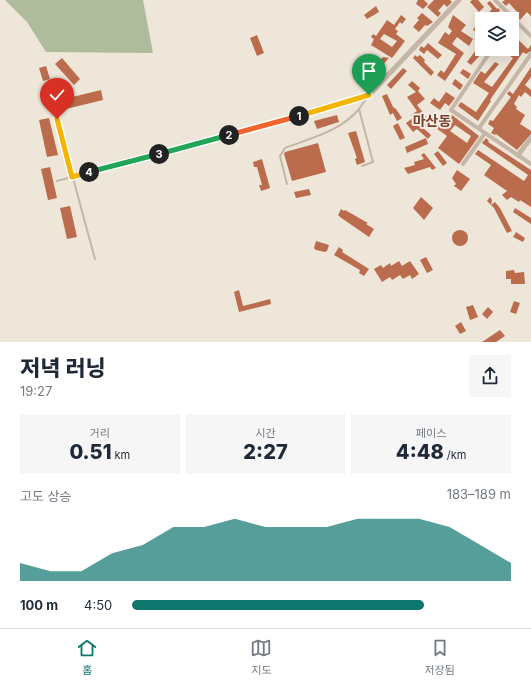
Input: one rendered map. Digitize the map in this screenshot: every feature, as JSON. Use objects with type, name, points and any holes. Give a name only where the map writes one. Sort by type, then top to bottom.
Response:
[{"type":"street","points":[[369,95],[459,0]]},
{"type":"street","points":[[495,0],[506,12]]},
{"type":"street","points":[[519,25],[531,36]]},
{"type":"street","points":[[479,128],[531,54]]},
{"type":"street","points":[[487,56],[451,110],[531,164]]},
{"type":"street","points":[[463,164],[485,133]]},
{"type":"street","points":[[518,155],[531,138]]},
{"type":"lane","points":[[287,184],[280,156],[285,148],[341,126],[350,119],[369,95]]},
{"type":"lane","points":[[57,181],[278,122],[369,95]]},
{"type":"lane","points":[[359,109],[373,162],[362,166]]},
{"type":"lane","points":[[57,119],[95,259]]},
{"type":"green space","points":[[5,0],[143,0],[153,53],[46,52],[27,22]]},
{"type":"building","points":[[418,0],[424,0],[428,4],[423,9],[416,4]]},
{"type":"building","points":[[434,0],[450,0],[452,2],[447,7],[444,4],[438,11],[441,13],[438,17],[427,7]]},
{"type":"building","points":[[472,0],[478,0],[484,7],[479,12],[470,2]]},
{"type":"building","points":[[505,0],[531,0],[531,16],[527,12],[520,20],[519,12],[517,12],[509,3],[506,6],[502,2]]},
{"type":"building","points":[[490,1],[497,9],[498,8],[500,10],[499,12],[489,12],[492,9],[487,3]]},
{"type":"building","points":[[376,6],[379,12],[367,19],[364,15]]},
{"type":"building","points":[[422,13],[433,22],[427,26],[425,25],[419,32],[413,27],[419,20],[417,18]]},
{"type":"building","points":[[401,15],[406,19],[402,24],[400,22],[395,29],[398,31],[396,34],[405,41],[392,58],[371,45],[374,39],[371,37],[373,34],[376,36],[387,20],[394,25]],"holes":[[[384,34],[397,41],[392,47],[380,39]]]},
{"type":"building","points":[[453,15],[466,25],[461,31],[473,39],[469,46],[457,37],[452,44],[464,53],[445,81],[437,75],[441,70],[444,73],[456,54],[438,43],[445,32],[449,35],[452,31],[448,27]]},
{"type":"building","points":[[257,35],[264,53],[257,56],[250,38]]},
{"type":"building","points":[[519,41],[528,49],[531,45],[531,51],[526,54],[523,52],[490,100],[491,101],[478,121],[458,106],[461,102],[476,112],[489,93],[473,83],[481,71],[485,74],[495,62],[499,64],[484,82],[492,87],[513,58],[510,56],[519,56]]},
{"type":"building","points":[[428,43],[442,55],[438,59],[427,50],[424,54],[419,50],[421,46],[424,48]]},
{"type":"building","points":[[475,51],[475,56],[479,56],[471,65],[467,62]]},
{"type":"building","points":[[415,55],[417,57],[420,55],[425,60],[424,62],[434,72],[431,76],[413,58]]},
{"type":"building","points":[[383,57],[389,58],[380,68],[376,64]]},
{"type":"building","points":[[62,58],[80,79],[74,85],[55,64]]},
{"type":"building","points":[[46,66],[50,79],[43,81],[39,68]]},
{"type":"building","points":[[531,67],[531,77],[525,85],[531,90],[531,97],[525,92],[521,97],[519,95],[514,104],[517,107],[516,109],[525,115],[520,124],[531,131],[531,134],[517,150],[496,134],[491,133],[494,128],[488,124],[490,120],[493,121],[511,97],[507,94],[509,91],[513,94]]},
{"type":"building","points":[[403,68],[407,71],[391,89],[387,85]]},
{"type":"building","points":[[463,69],[471,74],[468,79],[460,73]]},
{"type":"building","points":[[455,79],[463,85],[460,90],[452,84]]},
{"type":"building","points":[[412,81],[420,88],[418,91],[425,99],[417,105],[431,123],[423,128],[431,135],[428,139],[417,129],[413,132],[406,123],[413,118],[411,115],[417,111],[407,97],[416,92],[408,85]]},
{"type":"building","points":[[101,90],[103,100],[66,109],[64,99]]},
{"type":"building","points":[[446,92],[455,98],[449,106],[445,103],[440,110],[430,103],[434,98],[439,102]]},
{"type":"building","points":[[387,94],[393,107],[402,118],[397,121],[393,113],[390,115],[382,96]]},
{"type":"building","points":[[337,115],[339,122],[317,129],[314,121]]},
{"type":"building","points":[[452,115],[479,136],[459,164],[438,148],[447,136],[436,128],[443,120],[445,123]],"holes":[[[455,125],[471,136],[467,143],[450,131]]]},
{"type":"building","points":[[49,118],[58,155],[47,157],[39,120]]},
{"type":"building","points":[[398,123],[405,138],[400,140],[393,126]]},
{"type":"building","points":[[356,131],[365,162],[357,165],[355,159],[357,158],[348,133]]},
{"type":"building","points":[[426,138],[428,144],[407,153],[405,147]]},
{"type":"building","points":[[486,138],[489,141],[488,142],[531,170],[531,207],[520,200],[519,202],[511,197],[507,200],[502,195],[507,191],[484,175],[491,165],[475,154],[478,150],[524,181],[528,175],[482,143]]},
{"type":"building","points":[[318,143],[326,172],[292,181],[284,154],[285,152]]},
{"type":"building","points":[[438,151],[447,163],[443,166],[434,154]]},
{"type":"building","points":[[424,153],[436,168],[432,170],[430,167],[408,174],[404,168],[415,165],[414,162],[424,159],[421,155]]},
{"type":"building","points":[[262,159],[270,188],[261,191],[259,185],[262,185],[257,167],[254,167],[253,162]]},
{"type":"building","points":[[50,167],[57,198],[48,200],[41,169]]},
{"type":"building","points":[[457,170],[470,179],[461,191],[454,186],[456,184],[452,178]]},
{"type":"building","points":[[309,189],[311,195],[296,198],[294,192]]},
{"type":"building","points":[[421,197],[433,208],[424,220],[413,208]]},
{"type":"building","points":[[490,197],[492,200],[491,205],[487,201]]},
{"type":"building","points":[[495,202],[500,208],[512,231],[507,233],[491,205]]},
{"type":"building","points":[[70,206],[77,237],[67,239],[60,208]]},
{"type":"building","points":[[515,208],[531,218],[531,224],[513,212]]},
{"type":"building","points":[[341,209],[368,223],[366,224],[374,229],[369,237],[338,215]]},
{"type":"building","points":[[457,230],[463,230],[468,235],[466,244],[463,246],[457,246],[452,241],[452,235]]},
{"type":"building","points":[[516,232],[525,238],[523,242],[513,237]]},
{"type":"building","points":[[316,241],[329,245],[327,251],[316,250],[314,248]]},
{"type":"building","points":[[339,247],[343,250],[342,252],[369,269],[364,276],[359,273],[360,270],[334,255]]},
{"type":"building","points":[[426,257],[433,270],[427,273],[420,260]]},
{"type":"building","points":[[399,261],[402,266],[410,261],[419,274],[412,279],[410,275],[403,279],[400,275],[392,280],[390,277],[382,282],[374,269],[381,265],[383,268],[390,263],[391,266]]},
{"type":"building","points":[[514,270],[515,273],[524,272],[525,284],[511,284],[511,279],[506,279],[506,271]]},
{"type":"building","points":[[239,290],[243,306],[270,299],[271,304],[239,312],[234,292]]},
{"type":"building","points":[[514,301],[520,303],[516,314],[510,312]]},
{"type":"building","points":[[473,305],[478,317],[470,320],[466,307]]},
{"type":"building","points":[[488,307],[493,312],[487,319],[482,314]]},
{"type":"building","points":[[461,322],[466,331],[460,334],[455,326]]},
{"type":"building","points":[[500,330],[505,336],[496,342],[482,342]]},
{"type":"district","name":"마산동","points":[[432,120]]},
{"type":"route","points":[[57,119],[72,177],[278,122],[369,95]]}]
